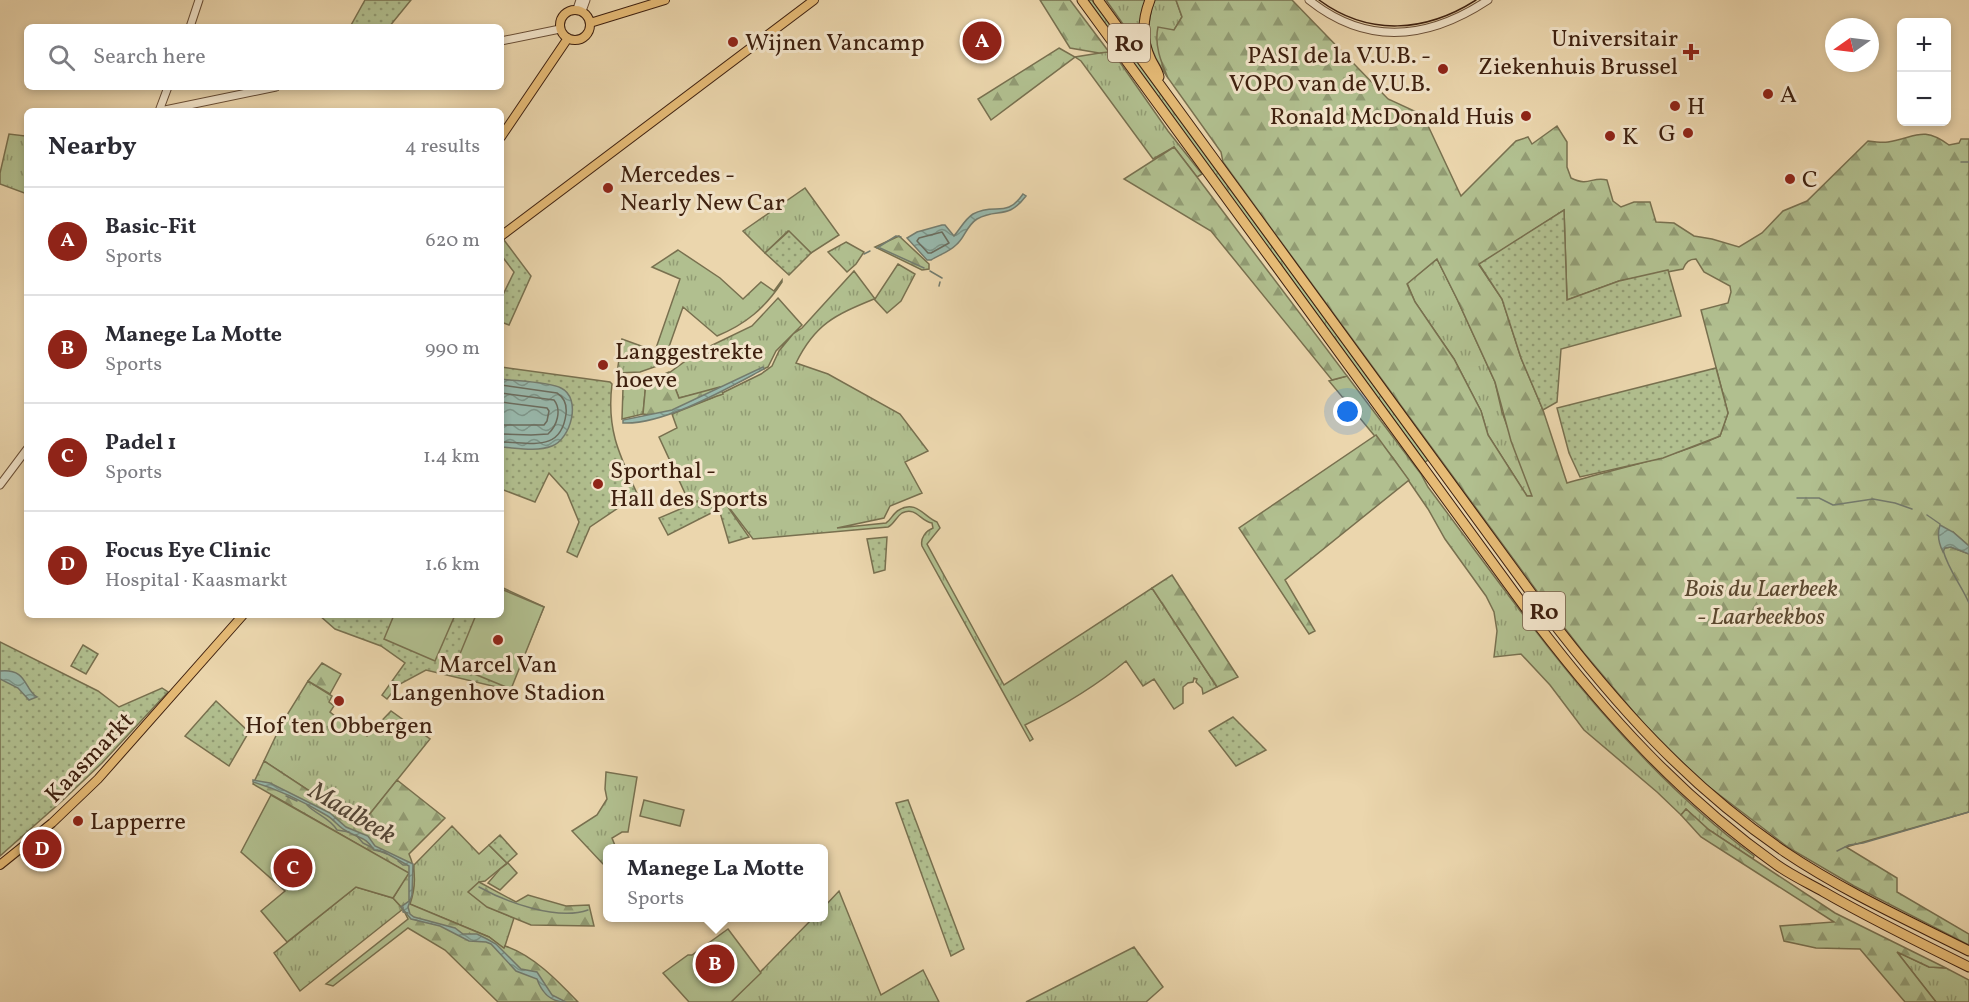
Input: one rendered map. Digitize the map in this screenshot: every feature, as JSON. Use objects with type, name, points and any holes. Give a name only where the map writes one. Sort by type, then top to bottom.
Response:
[{"type":"highway","name":"R0","points":[[1082,0],[1536,621],[1601,705],[1629,736],[1715,818],[1779,866],[1845,904],[1969,967]]},
{"type":"highway","name":"R0","points":[[1098,0],[1545,612],[1579,657],[1639,727],[1697,784],[1786,852],[1851,891],[1969,951]]},
{"type":"highway","points":[[1150,0],[1144,26],[1144,38],[1148,54],[1159,73],[1160,85]]},
{"type":"main road","points":[[590,23],[665,0]]},
{"type":"main road","points":[[504,234],[814,0]]},
{"type":"main road","points":[[580,10],[588,16],[590,23],[589,31],[584,37],[574,40],[568,38],[560,29],[562,16],[568,11],[580,10]]},
{"type":"main road","points":[[504,133],[568,38]]},
{"type":"main road","name":"Kaasmarkt","points":[[0,865],[52,823],[91,786],[240,618]]},
{"type":"street","points":[[191,24],[199,0]]},
{"type":"street","points":[[580,0],[580,10]]},
{"type":"street","points":[[580,10],[586,0]]},
{"type":"street","points":[[1309,0],[1327,13],[1352,24],[1377,31],[1402,32],[1450,22],[1488,0]]},
{"type":"street","points":[[504,40],[560,29]]},
{"type":"street","points":[[161,108],[167,90]]},
{"type":"street","points":[[174,108],[262,90]]},
{"type":"street","points":[[0,485],[24,453]]},
{"type":"green space","points":[[365,0],[411,0],[391,24],[352,24]]},
{"type":"green space","points":[[1040,0],[1070,0],[1109,52],[1099,53],[1070,48]]},
{"type":"green space","points":[[1088,0],[1092,0],[1428,460],[1425,462]]},
{"type":"green space","points":[[1106,0],[1146,0],[1147,58]]},
{"type":"green space","points":[[1154,0],[1176,0],[1182,17],[1174,30],[1162,65],[1168,78],[1156,59],[1150,41],[1149,23]]},
{"type":"green space","name":"Bois du Laerbeek - Laarbeekbos","points":[[1176,0],[1292,0],[1388,99],[1423,115],[1461,196],[1516,141],[1528,137],[1532,144],[1557,126],[1567,142],[1567,167],[1571,178],[1582,182],[1607,180],[1613,201],[1621,207],[1634,202],[1650,202],[1656,222],[1674,223],[1694,236],[1739,247],[1762,233],[1783,211],[1807,201],[1868,141],[1886,142],[1919,134],[1932,136],[1949,145],[1959,143],[1961,139],[1969,139],[1969,546],[1953,532],[1945,548],[1951,547],[1969,554],[1969,812],[1846,847],[1897,878],[1897,892],[1969,934],[1969,945],[1854,886],[1789,848],[1700,780],[1643,723],[1550,609],[1223,162],[1221,152],[1168,78],[1158,47],[1158,27],[1174,30],[1182,17]],"holes":[[[1564,210],[1567,300],[1619,281],[1683,269],[1688,261],[1694,259],[1704,272],[1730,286],[1728,303],[1701,310],[1728,413],[1720,436],[1664,457],[1567,483],[1502,299],[1479,265]],[[1437,259],[1495,382],[1511,441],[1532,496],[1527,496],[1488,435],[1481,411],[1454,359],[1415,302],[1407,284]]]},
{"type":"green space","points":[[1059,48],[1075,57],[991,120],[978,99]]},
{"type":"green space","points":[[1112,51],[1168,131],[1202,174],[1197,177],[1174,147],[1153,159],[1081,61],[1075,57]]},
{"type":"green space","points":[[9,134],[24,136],[24,193],[0,184],[0,173]]},
{"type":"green space","points":[[1174,147],[1347,376],[1332,380],[1211,231],[1124,179]]},
{"type":"green space","points":[[805,188],[839,235],[811,253],[788,231],[765,253],[743,231]]},
{"type":"green space","points":[[1564,210],[1567,300],[1619,281],[1668,270],[1681,316],[1561,349],[1557,402],[1543,410],[1521,358],[1502,299],[1479,264]]},
{"type":"green space","points":[[789,231],[811,253],[789,275],[765,253]]},
{"type":"green space","points":[[899,236],[929,264],[929,269],[922,270],[875,247]]},
{"type":"green space","points":[[504,240],[531,276],[509,325],[504,323],[504,293],[514,272],[504,259]]},
{"type":"green space","points":[[846,242],[864,252],[847,272],[828,252]]},
{"type":"green space","points":[[678,250],[720,278],[743,299],[761,282],[774,291],[782,280],[782,282],[769,300],[754,314],[717,336],[683,307],[663,364],[640,372],[617,373],[622,339],[655,351],[680,279],[652,267]]},
{"type":"green space","points":[[1437,259],[1495,382],[1502,412],[1533,496],[1527,496],[1488,435],[1481,411],[1454,359],[1415,302],[1407,283]]},
{"type":"green space","points":[[898,264],[915,274],[901,301],[887,313],[874,299],[837,316],[811,339],[796,363],[828,374],[900,414],[928,451],[905,462],[922,493],[890,506],[884,518],[837,528],[886,523],[897,511],[905,507],[920,510],[937,522],[940,528],[927,544],[1004,685],[1152,588],[1217,687],[1203,694],[1202,688],[1196,682],[1197,679],[1194,678],[1193,682],[1183,687],[1183,703],[1174,709],[1154,679],[1143,686],[1126,661],[1077,696],[1025,725],[1033,739],[1030,741],[922,546],[924,535],[933,528],[932,523],[907,511],[888,527],[753,539],[718,493],[690,504],[659,437],[677,428],[672,414],[712,398],[761,374],[772,366],[779,351],[793,334],[802,328],[854,271],[875,299]]},
{"type":"green space","points":[[778,298],[802,325],[776,351],[768,367],[721,388],[679,398],[669,373],[698,352],[752,326]]},
{"type":"green space","points":[[504,367],[610,382],[612,384],[613,431],[621,457],[640,500],[624,504],[590,527],[577,557],[567,552],[579,522],[567,493],[549,473],[535,502],[504,490]]},
{"type":"green space","points":[[1716,368],[1728,413],[1720,436],[1663,458],[1580,477],[1569,453],[1557,408]]},
{"type":"green space","points":[[669,372],[679,398],[720,387],[723,394],[662,414],[643,414],[646,382]]},
{"type":"green space","points":[[1347,376],[1502,586],[1578,684],[1618,731],[1661,775],[1706,817],[1754,856],[1753,859],[1709,830],[1686,809],[1681,815],[1584,730],[1550,685],[1521,654],[1494,657],[1497,631],[1494,612],[1486,596],[1445,539],[1428,509],[1393,458],[1329,381]]},
{"type":"green space","points":[[646,382],[643,414],[622,419],[623,388],[628,383]]},
{"type":"green space","points":[[1376,435],[1409,480],[1285,580],[1315,631],[1309,634],[1239,528]]},
{"type":"green space","points":[[718,493],[749,537],[729,543],[719,509],[668,535],[659,518]]},
{"type":"green space","points":[[887,537],[885,570],[874,573],[867,539]]},
{"type":"green space","points":[[1172,575],[1238,677],[1217,687],[1152,588]]},
{"type":"green space","points":[[504,588],[544,607],[510,689],[513,691],[426,670],[398,685],[387,699],[382,695],[405,663],[381,646],[335,629],[322,618],[504,618]]},
{"type":"green space","name":"Marcel Van Langenhove Stadion","points":[[504,590],[544,607],[511,689],[455,666],[475,618],[504,618]]},
{"type":"green space","name":"Marcel Van Langenhove Stadion","points":[[393,618],[454,618],[435,661],[384,639]]},
{"type":"green space","points":[[0,642],[98,691],[119,707],[162,688],[168,692],[102,763],[0,856]]},
{"type":"green space","points":[[83,645],[98,654],[86,674],[71,666]]},
{"type":"green space","points":[[322,663],[341,674],[330,694],[308,681]]},
{"type":"green space","points":[[308,681],[332,696],[329,702],[334,706],[330,712],[354,731],[357,729],[367,736],[391,711],[430,739],[361,825],[264,761],[282,723]]},
{"type":"green space","points":[[216,701],[249,732],[229,766],[185,736]]},
{"type":"green space","points":[[1233,717],[1266,750],[1236,766],[1209,731]]},
{"type":"green space","points":[[264,761],[361,825],[397,780],[445,818],[409,854],[414,879],[410,904],[489,937],[504,948],[505,946],[515,950],[535,962],[578,1002],[498,1002],[445,950],[408,928],[333,986],[326,984],[408,919],[393,898],[408,873],[253,784]]},
{"type":"green space","points":[[606,772],[637,777],[628,832],[622,832],[612,838],[614,844],[603,844],[603,864],[572,831],[597,815],[607,799]]},
{"type":"green space","points":[[271,795],[409,873],[393,898],[356,887],[287,942],[261,911],[285,891],[241,852]]},
{"type":"green space","points":[[644,800],[684,810],[680,826],[640,816]]},
{"type":"green space","points":[[908,800],[964,949],[951,956],[896,803]]},
{"type":"green space","points":[[1686,809],[1709,830],[1835,913],[1946,968],[1929,967],[1897,952],[1936,1002],[1905,1002],[1860,949],[1816,948],[1784,941],[1780,926],[1834,922],[1701,837],[1681,815]]},
{"type":"green space","points":[[452,826],[479,854],[489,845],[507,863],[485,881],[479,882],[488,907],[514,918],[504,949],[489,937],[409,904],[413,889],[414,865]]},
{"type":"green space","points":[[500,835],[517,854],[507,863],[489,845]]},
{"type":"green space","points":[[508,863],[517,873],[500,890],[488,883],[500,869]]},
{"type":"green space","points":[[479,882],[516,902],[528,895],[566,906],[589,905],[594,926],[531,925],[487,907],[468,892]]},
{"type":"green space","points":[[356,887],[393,898],[403,909],[300,991],[274,953]]},
{"type":"green space","points":[[839,891],[881,995],[923,970],[939,1002],[731,1002],[809,922],[828,922],[828,903]]},
{"type":"green space","points":[[728,929],[761,973],[731,1002],[689,1002],[663,973]]},
{"type":"green space","points":[[1134,947],[1163,987],[1146,1002],[1026,1002]]},
{"type":"green space","points":[[1896,951],[1929,967],[1946,968],[1969,980],[1969,1002],[1936,1002]]},
{"type":"water","points":[[1023,194],[1026,196],[1019,204],[1008,211],[977,219],[956,245],[931,260],[927,260],[907,238],[917,232],[942,225],[945,225],[954,236],[973,214],[988,209],[1011,206]]},
{"type":"water","points":[[763,367],[764,369],[733,386],[676,412],[639,422],[623,423],[623,420],[672,410]]},
{"type":"water","points":[[504,379],[549,384],[561,388],[571,400],[572,418],[559,442],[540,449],[504,447]]},
{"type":"water","points":[[1940,525],[1953,532],[1969,546],[1969,554],[1951,547],[1945,548],[1943,552],[1939,539]]},
{"type":"water","points":[[0,671],[9,671],[21,676],[37,697],[29,700],[18,688],[0,679]]},
{"type":"water","points":[[253,780],[270,783],[330,813],[346,827],[368,836],[375,846],[413,864],[412,895],[408,907],[410,914],[455,928],[463,934],[477,934],[496,944],[521,969],[537,972],[552,995],[566,1002],[547,996],[537,979],[516,971],[491,944],[469,941],[440,926],[411,919],[401,907],[409,901],[409,866],[384,852],[374,850],[366,840],[345,830],[318,810],[281,792],[253,782]]},
{"type":"waterway","points":[[1961,162],[1969,162]]},
{"type":"waterway","points":[[877,248],[896,236],[901,237]]},
{"type":"waterway","points":[[880,248],[924,268]]},
{"type":"waterway","points":[[864,254],[870,251]]},
{"type":"waterway","points":[[930,271],[942,278]]},
{"type":"waterway","points":[[939,286],[940,282]]},
{"type":"waterway","points":[[1797,498],[1819,498],[1833,505],[1873,499],[1912,509]]},
{"type":"waterway","points":[[1927,515],[1940,524]]},
{"type":"waterway","points":[[1943,550],[1969,603]]},
{"type":"waterway","name":"Maalbeek","points":[[286,796],[297,801]]},
{"type":"waterway","name":"Maalbeek","points":[[307,805],[331,822],[337,830],[349,832]]},
{"type":"waterway","points":[[1837,851],[1849,845],[1969,812]]},
{"type":"waterway","name":"Maalbeek","points":[[356,835],[363,843],[373,848]]},
{"type":"waterway","name":"Maalbeek","points":[[377,850],[387,854]]},
{"type":"waterway","name":"Maalbeek","points":[[398,861],[406,865]]},
{"type":"waterway","points":[[479,887],[517,904],[547,912],[576,913],[588,910]]},
{"type":"waterway","name":"Maalbeek","points":[[403,907],[403,912],[408,913]]},
{"type":"tram line","points":[[1319,0],[1338,12],[1358,20],[1377,25],[1398,26],[1437,19],[1476,0]]},
{"type":"place","name":"Basic-Fit","points":[[982,41]]},
{"type":"place","name":"Wijnen Vancamp","points":[[733,42]]},
{"type":"place","name":"Universitair Ziekenhuis Brussel","points":[[1691,52]]},
{"type":"place","name":"PASI de la V.U.B. - VOPO van de V.U.B.","points":[[1443,69]]},
{"type":"place","name":"A","points":[[1768,94]]},
{"type":"place","name":"H","points":[[1675,106]]},
{"type":"place","name":"Ronald McDonald Huis","points":[[1526,116]]},
{"type":"place","name":"G","points":[[1688,133]]},
{"type":"place","name":"K","points":[[1610,136]]},
{"type":"place","name":"C","points":[[1790,179]]},
{"type":"place","name":"Mercedes - Nearly New Car","points":[[608,188]]},
{"type":"place","name":"Langgestrekte hoeve","points":[[603,365]]},
{"type":"place","name":"Sporthal - Hall des Sports","points":[[598,484]]},
{"type":"place","name":"Marcel Van Langenhove Stadion","points":[[498,640]]},
{"type":"place","name":"Hof ten Obbergen","points":[[339,701]]},
{"type":"place","name":"Lapperre","points":[[78,821]]},
{"type":"place","name":"Focus Eye Clinic","points":[[42,849]]},
{"type":"place","name":"Padel 1","points":[[293,868]]},
{"type":"place","name":"Manege La Motte","points":[[715,964]]}]
